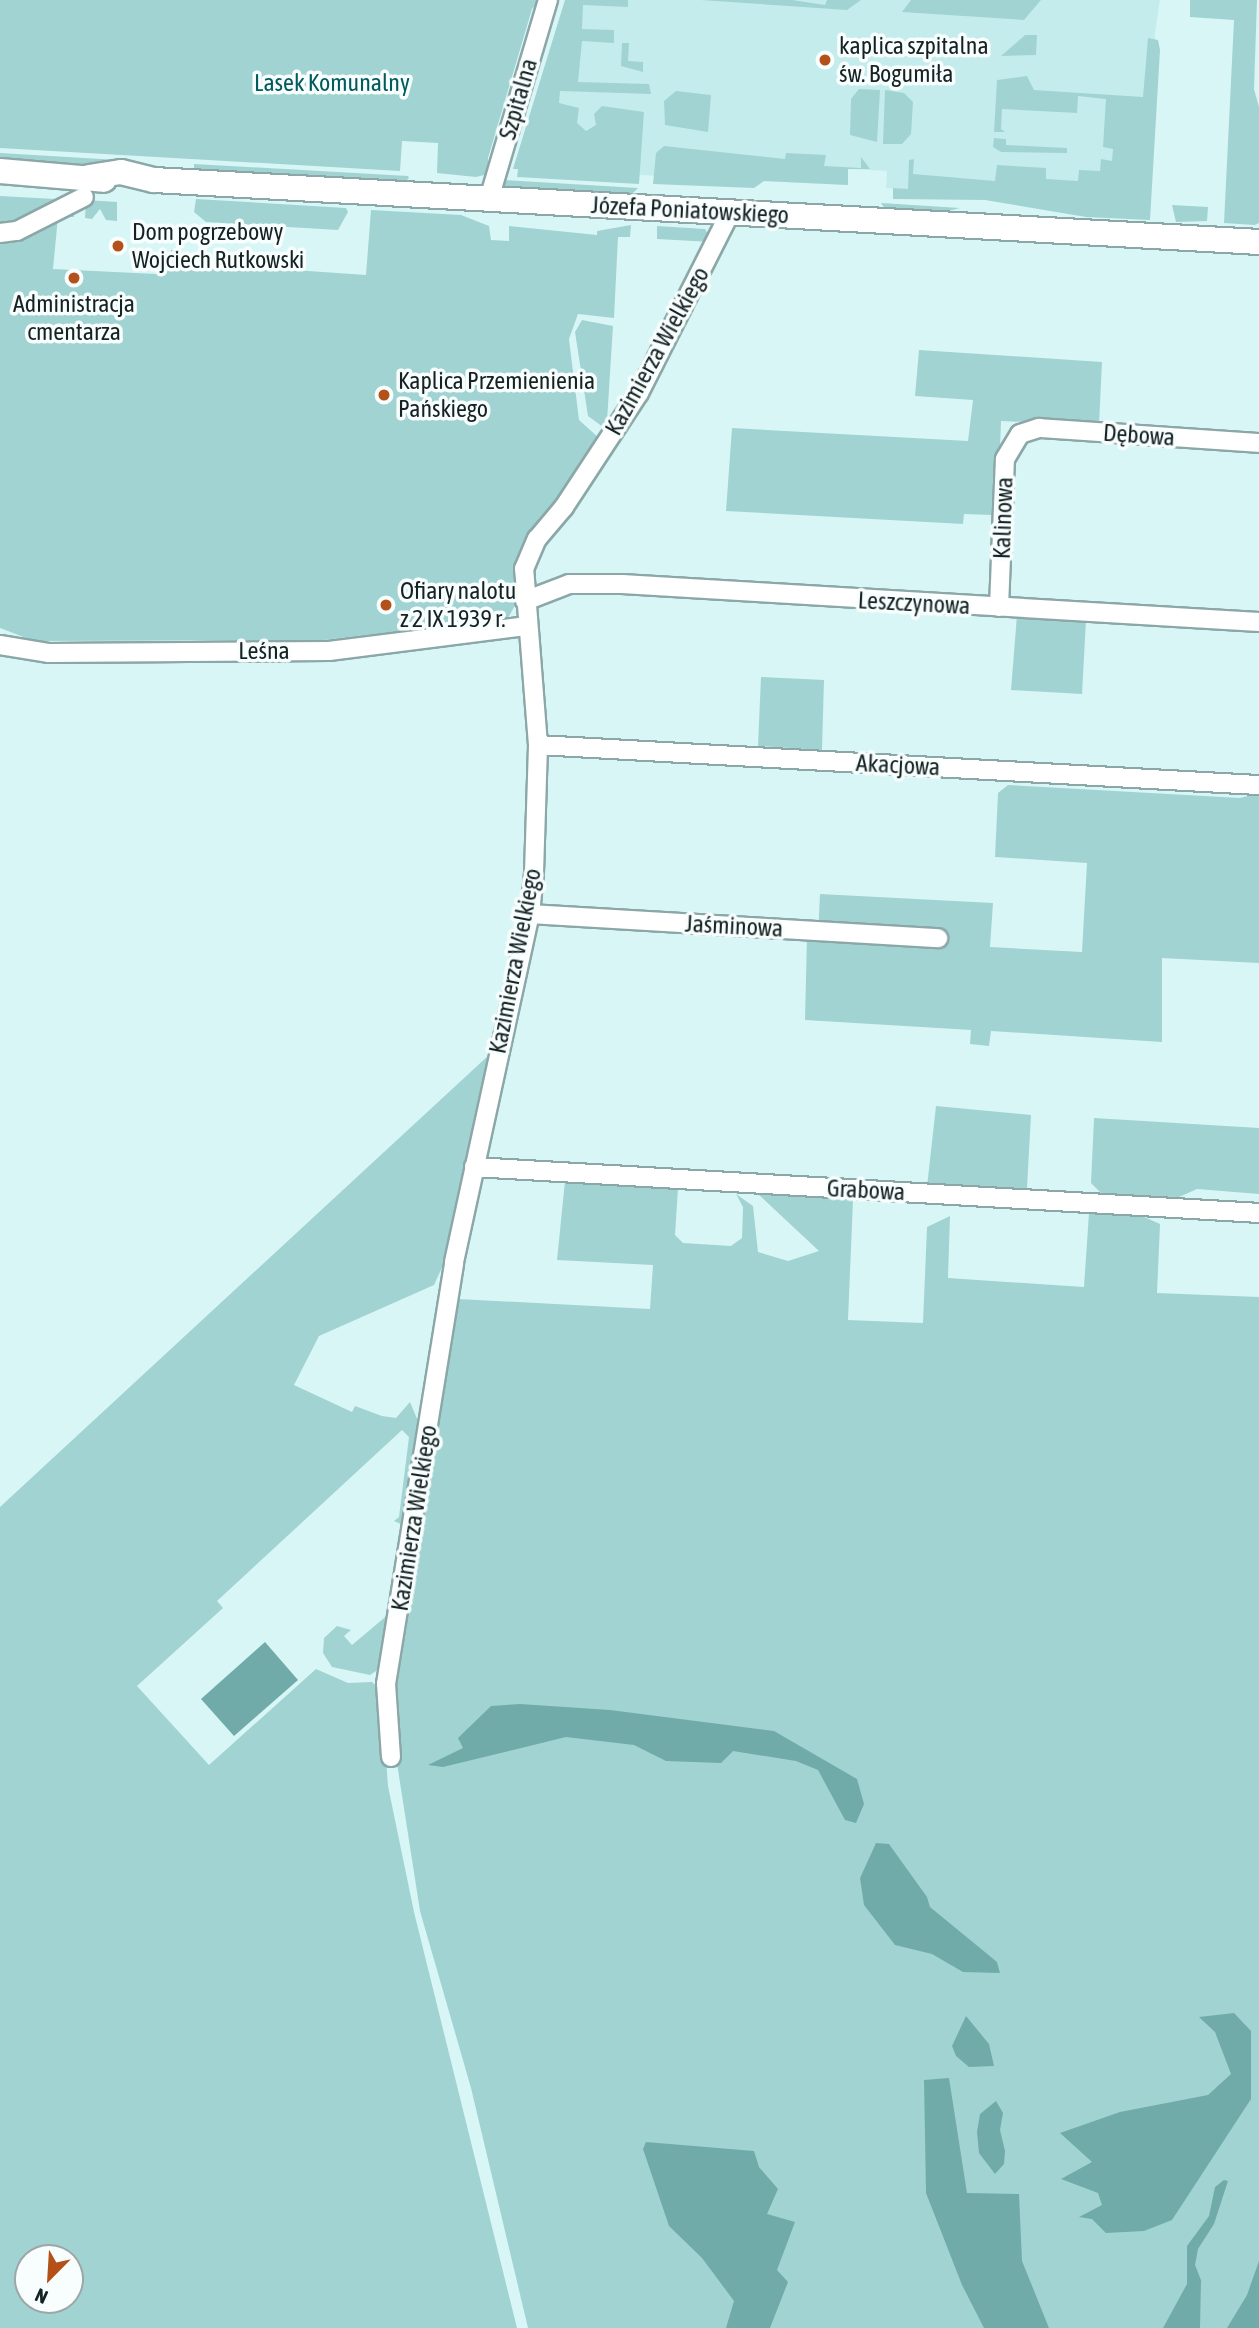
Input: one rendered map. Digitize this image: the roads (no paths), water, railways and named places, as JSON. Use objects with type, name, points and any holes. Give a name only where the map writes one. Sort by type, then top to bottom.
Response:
[{"type":"street","name":"Szpitalna","points":[[489,199],[548,0]]},
{"type":"street","name":"Józefa Poniatowskiego","points":[[0,172],[87,187],[154,180],[1259,242]]},
{"type":"street","points":[[0,233],[17,230],[87,187]]},
{"type":"street","name":"Kazimierza Wielkiego","points":[[391,1757],[386,1684],[454,1262],[530,914],[538,745],[524,569],[537,539],[564,508],[639,393],[730,213]]},
{"type":"street","name":"Dębowa","points":[[1020,434],[1039,428],[1259,443]]},
{"type":"street","name":"Kalinowa","points":[[999,607],[1005,458],[1020,434]]},
{"type":"street","name":"Leszczynowa","points":[[524,569],[569,584],[1259,622]]},
{"type":"street","name":"Leszczynowa","points":[[525,601],[569,584]]},
{"type":"street","name":"Leśna","points":[[0,645],[49,653],[330,651],[527,626]]},
{"type":"street","name":"Akacjowa","points":[[538,745],[1259,785]]},
{"type":"street","name":"Jaśminowa","points":[[530,914],[939,938]]},
{"type":"street","name":"Grabowa","points":[[474,1167],[1259,1213]]},
{"type":"place","name":"kaplica szpitalna św. Bogumiła","points":[[825,60]]},
{"type":"place","name":"Dom pogrzebowy Wojciech Rutkowski","points":[[118,246]]},
{"type":"place","name":"Administracja cmentarza","points":[[74,278]]},
{"type":"place","name":"Kaplica Przemienienia Pańskiego","points":[[384,395]]},
{"type":"place","name":"Ofiary nalotu z 2 IX 1939 r.","points":[[386,605]]},
{"type":"park label","name":"Lasek Komunalny","points":[[332,83]]}]
